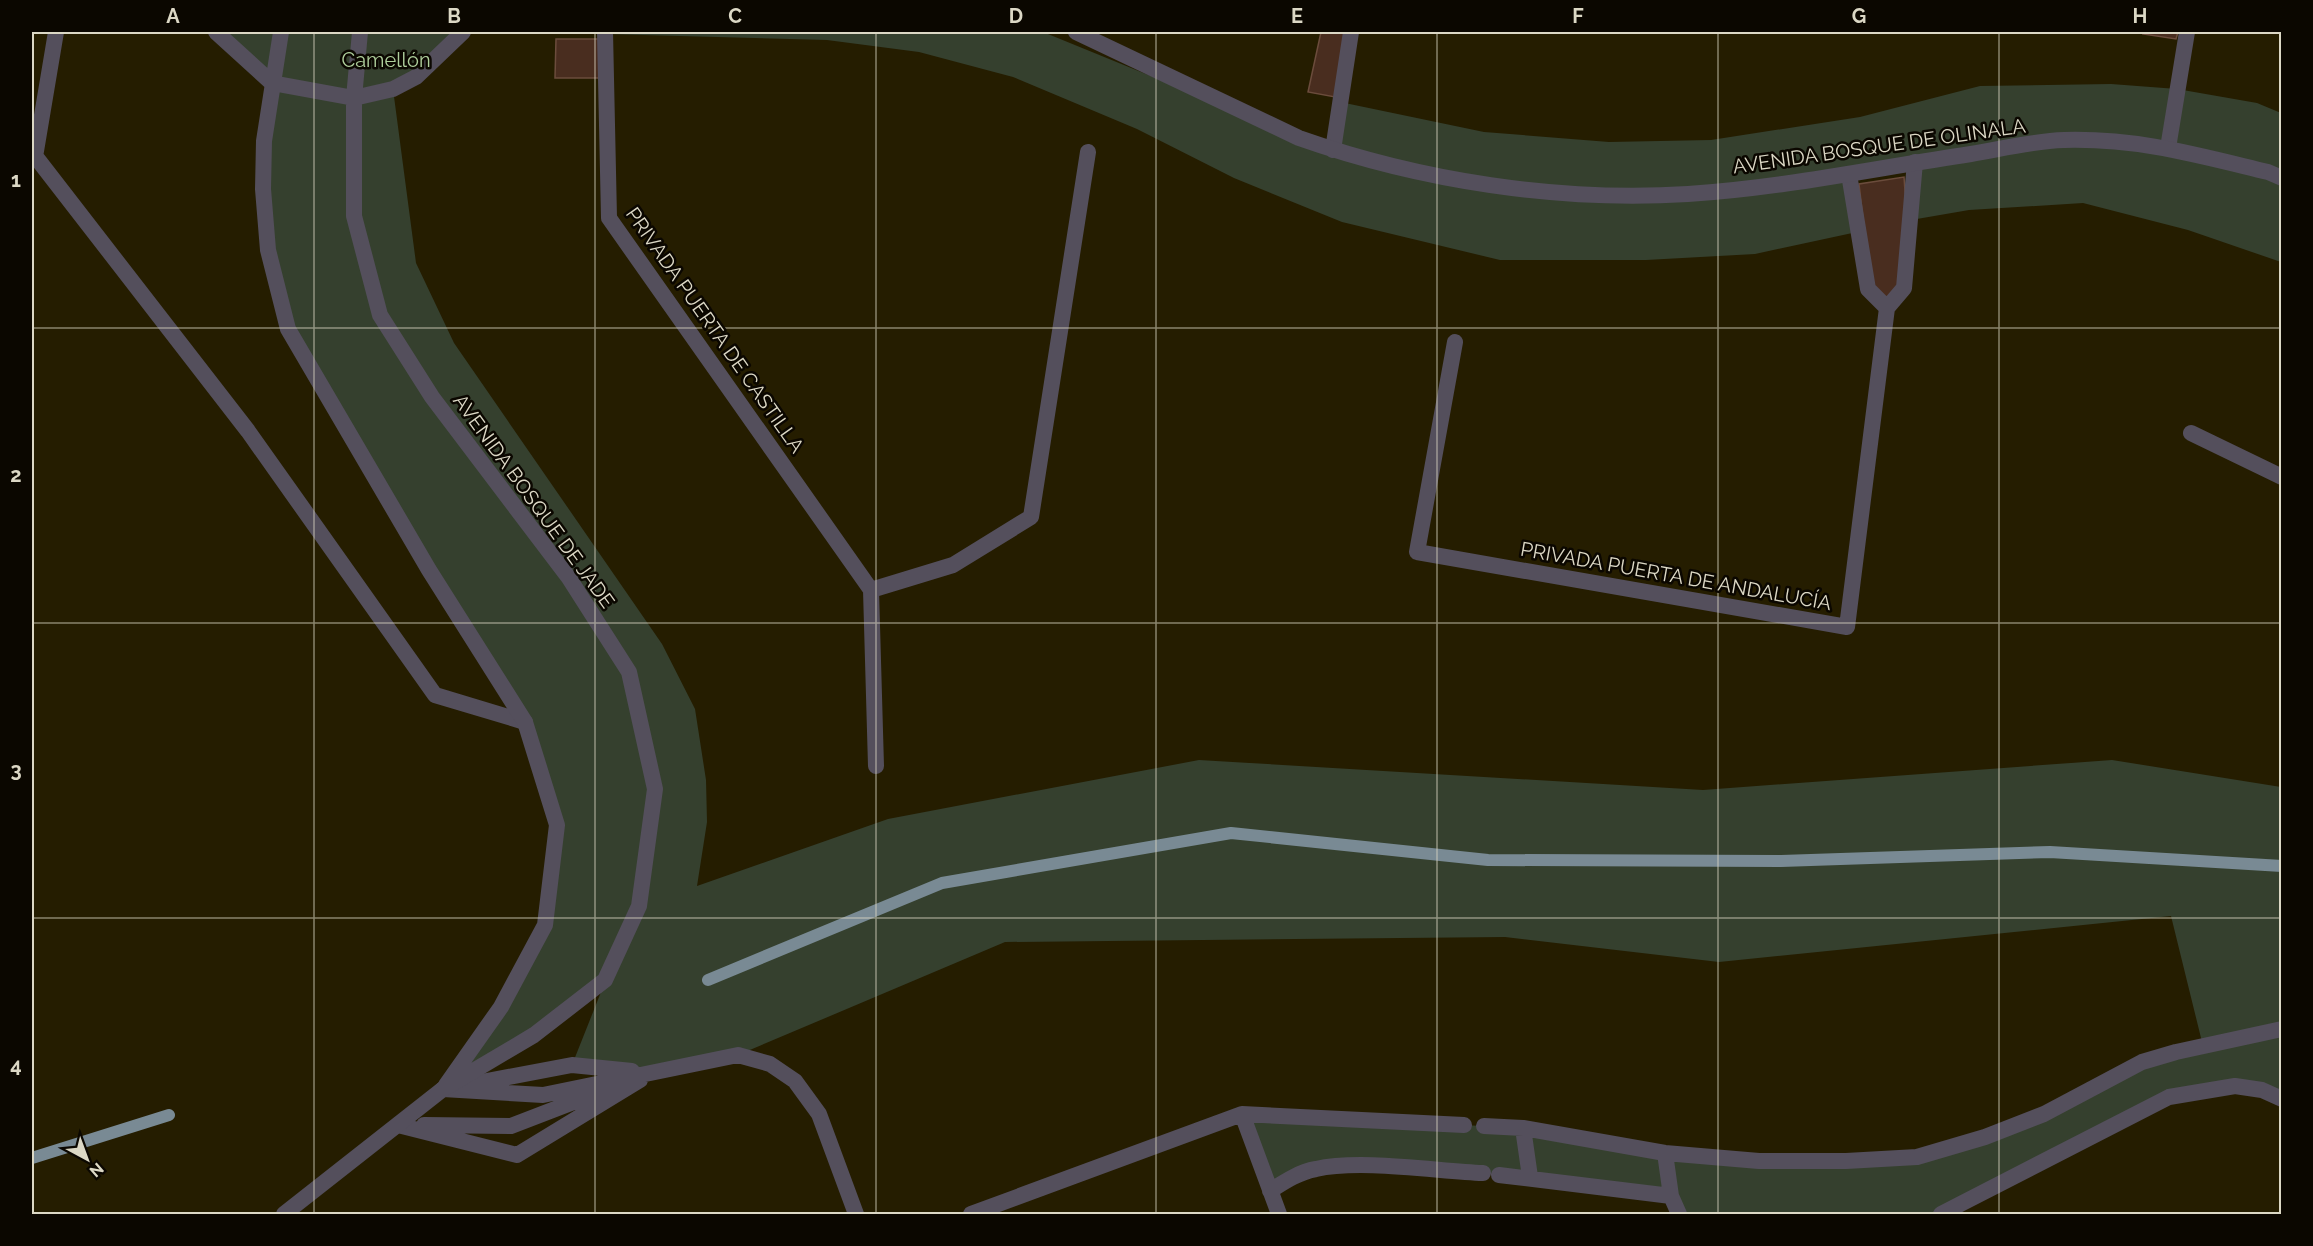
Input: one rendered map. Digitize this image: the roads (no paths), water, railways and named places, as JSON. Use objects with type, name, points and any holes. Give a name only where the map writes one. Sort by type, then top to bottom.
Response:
[{"type":"street","points":[[56,32],[33,155],[248,431],[435,695],[525,722]]},
{"type":"street","points":[[216,32],[272,83],[354,98],[393,89],[417,77],[463,32]]},
{"type":"street","name":"AVENIDA BOSQUE DE JADE","points":[[281,32],[264,141],[263,189],[268,250],[288,328],[429,570],[525,722],[557,825],[545,925],[501,1007],[443,1089]]},
{"type":"street","name":"AVENIDA BOSQUE DE JADE","points":[[294,1211],[443,1089],[534,1035],[605,980],[639,906],[655,789],[629,672],[569,578],[432,398],[380,315],[354,216],[354,98],[360,32]]},
{"type":"street","name":"PRIVADA PUERTA DE CASTILLA","points":[[605,32],[609,218],[871,590]]},
{"type":"street","name":"AVENIDA BOSQUE DE OLINALA","points":[[1076,32],[1299,138],[1333,150],[1452,178],[1565,194],[1686,194],[1811,181],[1915,162],[2062,140],[2139,142],[2282,178]]},
{"type":"street","points":[[1333,150],[1351,32]]},
{"type":"street","points":[[2168,148],[2187,32]]},
{"type":"street","points":[[876,766],[871,590],[953,565],[1031,517],[1089,152]]},
{"type":"street","name":"PRIVADA PUERTA DE ANDALUCÍA","points":[[1455,342],[1417,552],[1847,627],[1887,308],[1904,288],[1915,162]]},
{"type":"street","points":[[1849,174],[1868,290],[1887,308]]},
{"type":"street","points":[[2191,433],[2282,477]]},
{"type":"street","points":[[1484,1126],[1523,1128],[1665,1153],[1759,1161],[1846,1161],[1917,1157],[1985,1137],[2044,1114],[2142,1062],[2282,1029]]},
{"type":"street","points":[[443,1089],[543,1095],[738,1055],[770,1064],[795,1081],[819,1114],[856,1215]]},
{"type":"street","points":[[443,1089],[572,1065],[651,1073]]},
{"type":"street","points":[[398,1125],[517,1155],[651,1073]]},
{"type":"street","points":[[398,1125],[511,1126],[651,1073]]},
{"type":"street","points":[[1941,1215],[2169,1097],[2235,1086],[2262,1090],[2282,1099]]},
{"type":"street","points":[[972,1215],[1242,1114],[1464,1125]]},
{"type":"street","points":[[1242,1114],[1279,1215]]},
{"type":"street","points":[[1523,1128],[1530,1177]]},
{"type":"street","points":[[1665,1153],[1671,1196],[1679,1215]]},
{"type":"street","points":[[1270,1191],[1288,1179],[1314,1169],[1345,1165],[1530,1177],[1671,1196]]},
{"type":"waterway","points":[[708,980],[942,883],[1231,833],[1488,860],[1781,861],[2050,852],[2282,866]]},
{"type":"waterway","points":[[32,1158],[169,1115]]},
{"type":"park label","name":"Camellón","points":[[386,60]]}]
